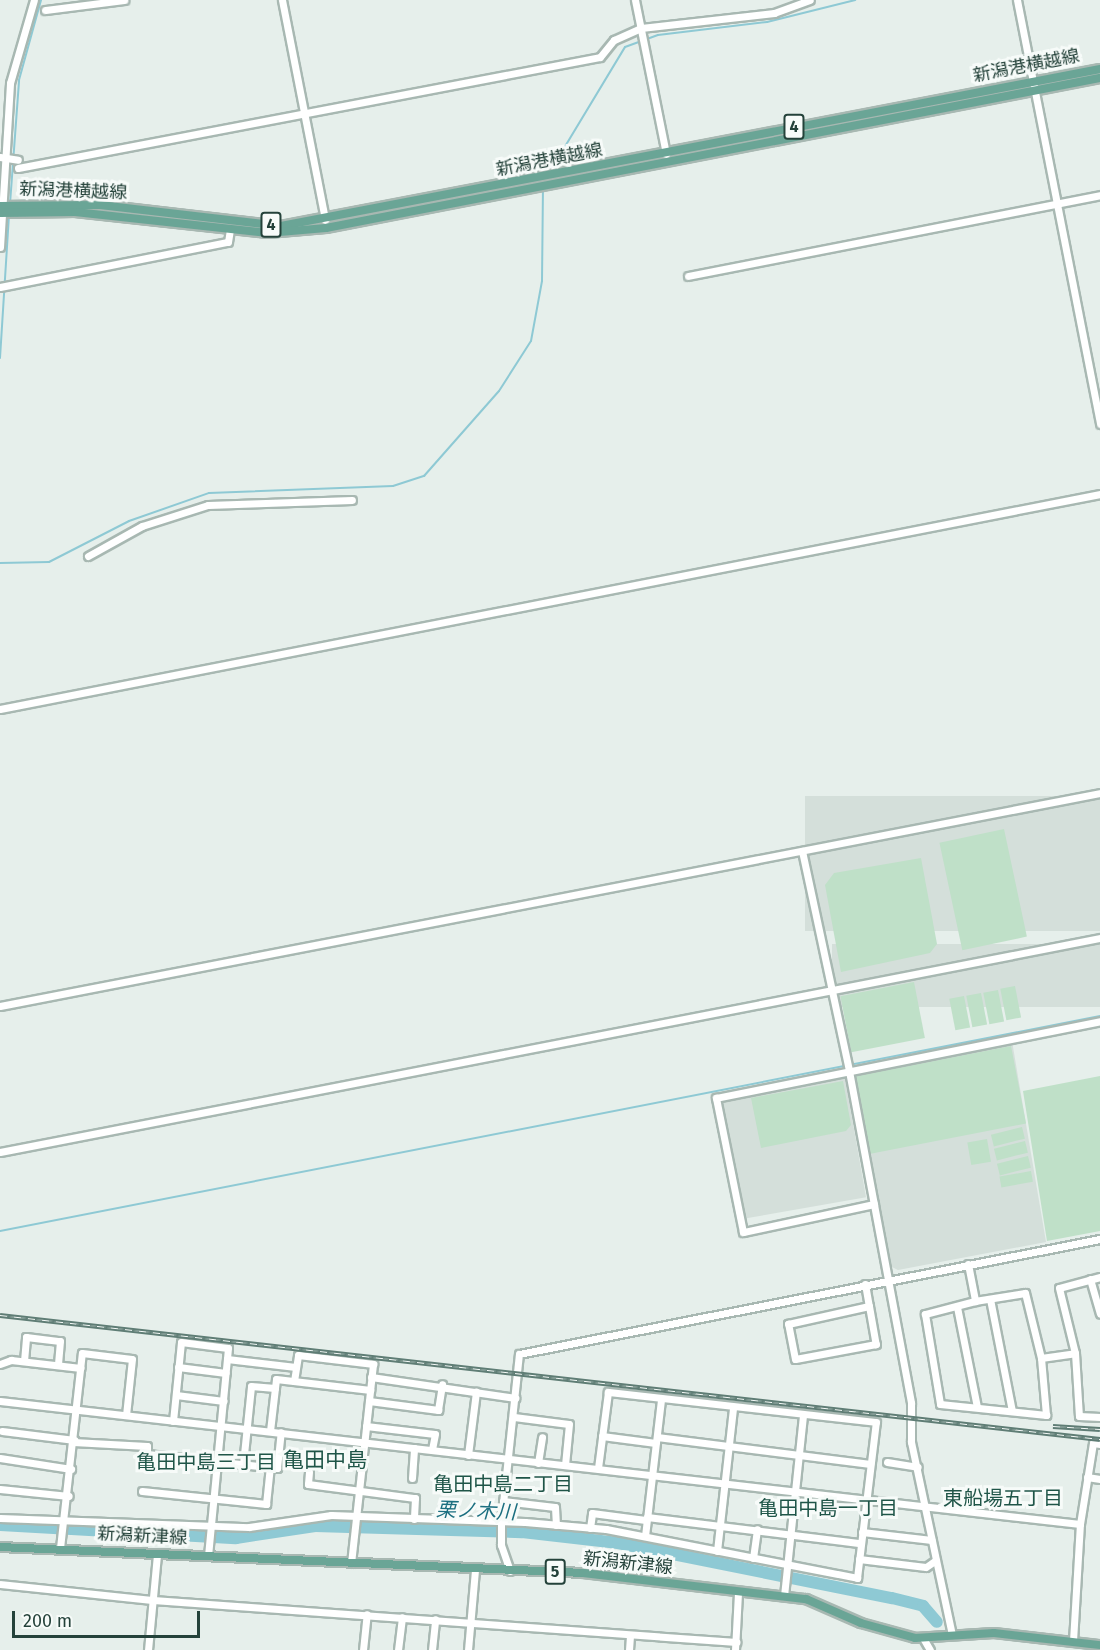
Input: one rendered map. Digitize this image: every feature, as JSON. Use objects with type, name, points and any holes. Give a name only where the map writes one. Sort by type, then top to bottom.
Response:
[{"type":"main road","name":"新潟港横越線","points":[[1,209],[75,212],[268,233],[326,228],[533,189],[1034,86],[1100,69]]},
{"type":"main road","name":"新潟港横越線","points":[[1,209],[100,205],[281,226],[325,220],[1034,86],[1100,78]]},
{"type":"main road","name":"新潟新津線","points":[[0,1547],[208,1555],[475,1570],[583,1573],[806,1599],[890,1634],[923,1638],[994,1633],[1100,1645]]},
{"type":"street","points":[[0,247],[3,157],[10,83],[34,0]]},
{"type":"street","points":[[45,10],[124,0]]},
{"type":"street","points":[[282,0],[325,220]]},
{"type":"street","points":[[635,0],[666,154]]},
{"type":"street","points":[[18,168],[600,57],[614,40],[641,28],[774,13],[810,0]]},
{"type":"street","points":[[1017,0],[1100,424]]},
{"type":"street","points":[[3,157],[18,160]]},
{"type":"street","points":[[688,276],[1100,195]]},
{"type":"street","points":[[0,287],[228,242],[230,228]]},
{"type":"street","points":[[0,709],[1100,494]]},
{"type":"street","points":[[88,556],[142,526],[208,506],[352,500]]},
{"type":"street","points":[[0,1006],[1100,793]]},
{"type":"street","points":[[802,851],[849,1071],[889,1280],[911,1403],[911,1442],[952,1635]]},
{"type":"street","points":[[0,1152],[1100,938]]},
{"type":"street","points":[[874,1204],[743,1232],[716,1098],[1100,1021]]},
{"type":"street","points":[[510,1570],[501,1545],[501,1522],[514,1418],[519,1354],[1100,1239]]},
{"type":"street","points":[[968,1264],[975,1302]]},
{"type":"street","points":[[1100,1277],[1059,1288],[1075,1353],[1079,1416],[1100,1417]]},
{"type":"street","points":[[1090,1279],[1100,1314]]},
{"type":"street","points":[[865,1284],[876,1344],[795,1359],[788,1324],[869,1306]]},
{"type":"street","points":[[1025,1293],[1041,1358],[1046,1415],[940,1404],[925,1314],[975,1302],[1025,1293]]},
{"type":"street","points":[[990,1299],[1012,1411]]},
{"type":"street","points":[[957,1308],[977,1407]]},
{"type":"street","points":[[24,1361],[26,1337],[60,1341],[58,1365]]},
{"type":"street","points":[[173,1421],[181,1342],[228,1348],[209,1525],[208,1555]]},
{"type":"street","points":[[60,1548],[69,1496],[82,1353],[132,1359],[126,1415]]},
{"type":"street","points":[[1041,1358],[1075,1353]]},
{"type":"street","points":[[294,1381],[298,1355],[373,1364],[351,1563]]},
{"type":"street","points":[[227,1359],[296,1367]]},
{"type":"street","points":[[0,1364],[24,1361],[81,1368]]},
{"type":"street","points":[[178,1367],[226,1372]]},
{"type":"street","points":[[371,1377],[442,1384],[515,1398]]},
{"type":"street","points":[[270,1431],[276,1379],[370,1390]]},
{"type":"street","points":[[369,1401],[438,1410],[442,1384]]},
{"type":"street","points":[[243,1464],[251,1386],[275,1389]]},
{"type":"street","points":[[468,1455],[476,1392]]},
{"type":"street","points":[[0,1518],[249,1527],[306,1516],[356,1516],[556,1525],[645,1536],[753,1558],[785,1568],[857,1578],[876,1422],[733,1409],[608,1392],[598,1468]]},
{"type":"street","points":[[176,1395],[224,1401]]},
{"type":"street","points":[[645,1536],[661,1400]]},
{"type":"street","points":[[0,1401],[281,1432],[509,1461],[598,1468],[865,1502],[1080,1524]]},
{"type":"street","points":[[717,1551],[733,1409]]},
{"type":"street","points":[[784,1596],[783,1585],[803,1416]]},
{"type":"street","points":[[514,1418],[569,1424],[565,1465]]},
{"type":"street","points":[[366,1426],[435,1434],[432,1450]]},
{"type":"street","points":[[2,1431],[74,1441],[147,1446],[147,1454],[277,1468],[281,1432]]},
{"type":"street","points":[[602,1436],[870,1464]]},
{"type":"street","points":[[538,1462],[542,1437]]},
{"type":"street","points":[[1073,1641],[1080,1524],[1093,1443],[1100,1444]]},
{"type":"street","points":[[412,1478],[414,1449]]},
{"type":"street","points":[[0,1458],[71,1469]]},
{"type":"street","points":[[887,1462],[918,1467]]},
{"type":"street","points":[[142,1491],[266,1504],[270,1467]]},
{"type":"street","points":[[309,1472],[308,1484],[415,1498],[414,1519]]},
{"type":"street","points":[[1087,1477],[1100,1479]]},
{"type":"street","points":[[0,1489],[69,1496]]},
{"type":"street","points":[[503,1501],[555,1507],[556,1525]]},
{"type":"street","points":[[590,1528],[592,1513],[757,1529],[860,1542]]},
{"type":"street","points":[[753,1558],[757,1529]]},
{"type":"street","points":[[862,1532],[932,1540]]},
{"type":"street","points":[[148,1650],[158,1554]]},
{"type":"street","points":[[860,1559],[926,1567],[936,1560]]},
{"type":"street","points":[[468,1650],[475,1570]]},
{"type":"street","points":[[0,1584],[153,1600],[435,1619],[735,1646],[738,1592]]},
{"type":"street","points":[[363,1650],[367,1614]]},
{"type":"street","points":[[398,1650],[402,1617]]},
{"type":"street","points":[[432,1650],[435,1619]]},
{"type":"street","points":[[629,1650],[630,1635]]},
{"type":"street","points":[[923,1638],[930,1650]]},
{"type":"shaded area","points":[[805,796],[1100,796],[1100,931],[805,931]]},
{"type":"shaded area","points":[[832,944],[1100,944],[1100,1007],[832,1007]]},
{"type":"shaded area","points":[[1012,1041],[1046,1242],[898,1270],[888,1265],[852,1074]]},
{"type":"shaded area","points":[[845,1078],[866,1197],[742,1219],[721,1100]]},
{"type":"green space","points":[[1004,829],[1027,937],[962,950],[939,843]]},
{"type":"green space","points":[[921,858],[937,944],[930,953],[841,972],[825,885],[834,873]]},
{"type":"green space","points":[[914,982],[925,1038],[851,1052],[840,996]]},
{"type":"green space","points":[[1015,986],[1021,1017],[1006,1020],[1000,989]]},
{"type":"green space","points":[[998,990],[1004,1021],[989,1024],[983,993]]},
{"type":"green space","points":[[981,993],[987,1024],[972,1027],[966,996]]},
{"type":"green space","points":[[964,996],[970,1027],[955,1030],[949,999]]},
{"type":"green space","points":[[1011,1046],[1026,1124],[868,1154],[853,1077]]},
{"type":"green space","points":[[1100,1076],[1100,1231],[1047,1241],[1023,1091]]},
{"type":"green space","points":[[843,1081],[851,1125],[846,1131],[761,1148],[751,1098]]},
{"type":"green space","points":[[1022,1127],[1025,1139],[994,1146],[991,1135]]},
{"type":"green space","points":[[987,1139],[991,1162],[971,1165],[967,1142]]},
{"type":"green space","points":[[1025,1141],[1028,1153],[997,1160],[994,1149]]},
{"type":"green space","points":[[1028,1156],[1031,1168],[1000,1175],[997,1164]]},
{"type":"green space","points":[[1031,1171],[1033,1182],[1001,1187],[999,1177]]},
{"type":"waterway","points":[[10,204],[19,80],[41,0]]},
{"type":"waterway","points":[[549,173],[625,47],[658,35],[767,22],[855,0]]},
{"type":"waterway","points":[[0,563],[49,562],[129,521],[209,493],[393,486],[424,476],[499,391],[531,341],[542,281],[543,190]]},
{"type":"waterway","points":[[0,358],[9,215]]},
{"type":"waterway","points":[[0,1231],[1100,1016]]},
{"type":"waterway","name":"栗ノ木川","points":[[0,1525],[236,1538],[315,1526],[522,1532],[618,1543],[892,1598],[923,1606],[937,1622]]},
{"type":"railway","points":[[0,1315],[1100,1439]]},
{"type":"railway","points":[[1053,1426],[1100,1429]]},
{"type":"district","name":"亀田中島","points":[[325,1460]]},
{"type":"district","name":"亀田中島三丁目","points":[[206,1462]]},
{"type":"district","name":"亀田中島二丁目","points":[[503,1484]]},
{"type":"district","name":"東船場五丁目","points":[[1003,1498]]},
{"type":"district","name":"亀田中島一丁目","points":[[828,1508]]}]
